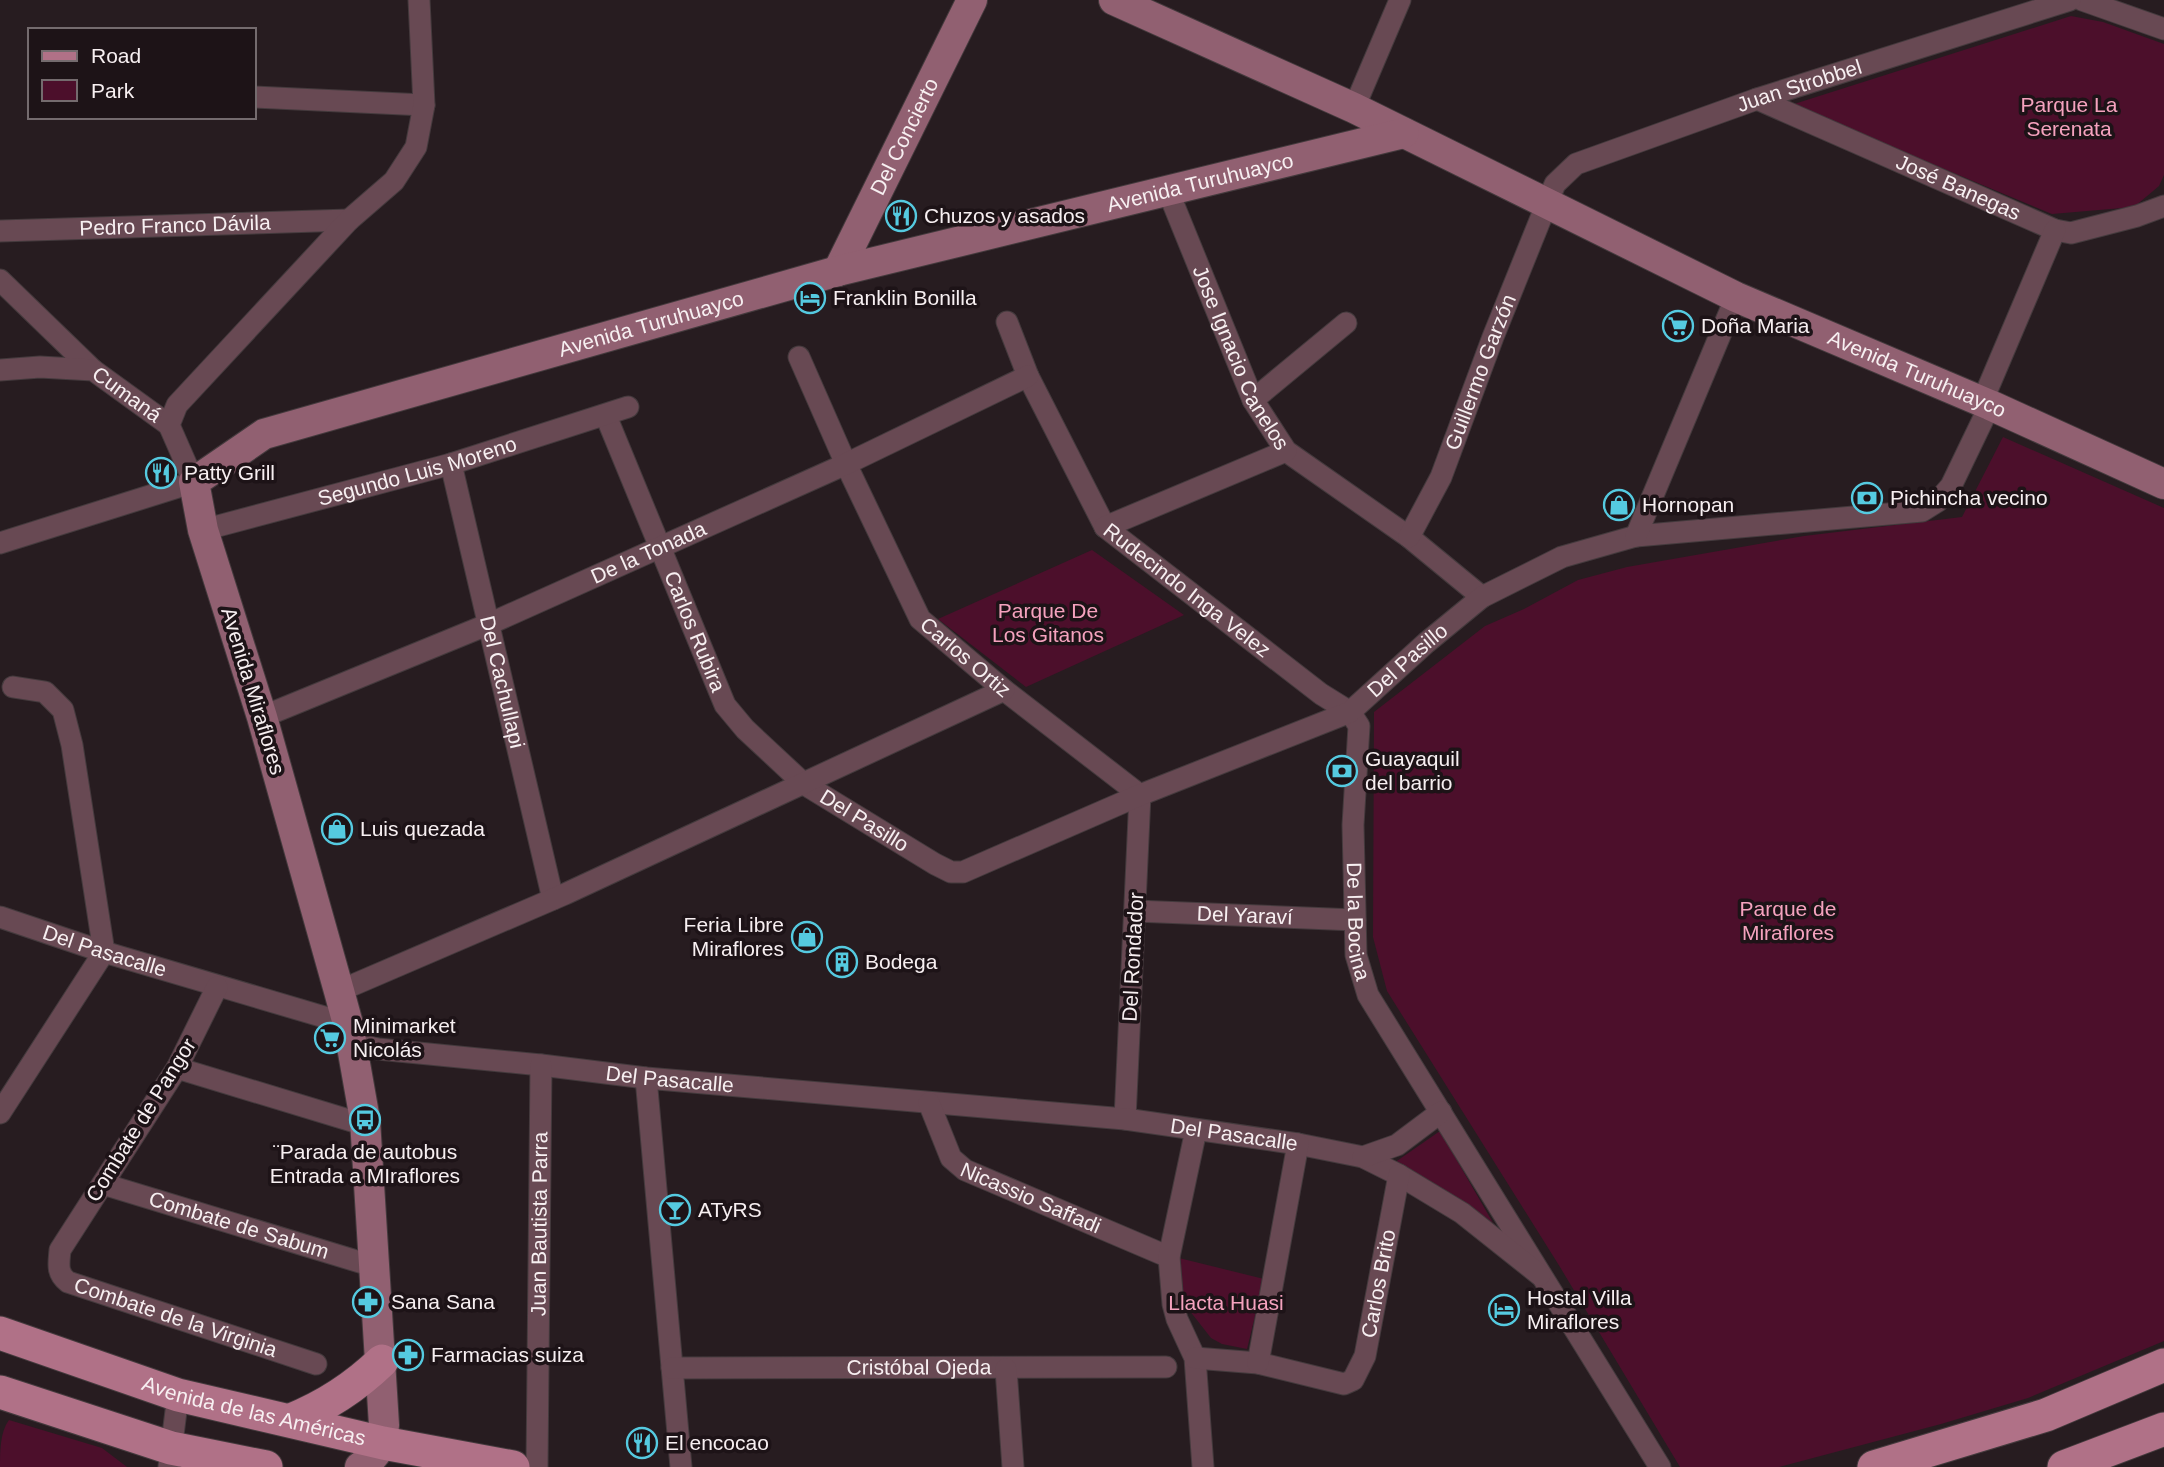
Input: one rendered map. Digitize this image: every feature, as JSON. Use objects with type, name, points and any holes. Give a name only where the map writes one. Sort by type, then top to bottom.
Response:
[{"type":"main road","name":"Avenida de las Américas","points":[[0,1333],[178,1395],[383,1443],[513,1467]]},
{"type":"main road","points":[[291,1420],[345,1393],[382,1361]]},
{"type":"main road","points":[[1874,1467],[2046,1415],[2164,1365]]},
{"type":"main road","points":[[0,1392],[170,1457],[263,1467]]},
{"type":"main road","points":[[2064,1467],[2164,1429]]},
{"type":"street","points":[[169,425],[177,405],[349,220],[394,181],[416,147],[424,105],[419,0]]},
{"type":"street","name":"Del Concierto","points":[[838,271],[972,0]]},
{"type":"street","points":[[1114,0],[1404,133]]},
{"type":"street","points":[[1354,108],[1400,0]]},
{"type":"street","name":"Juan Strobbel","points":[[1547,203],[1555,184],[1576,164],[1757,99],[2070,0]]},
{"type":"street","points":[[2082,0],[2164,29]]},
{"type":"street","points":[[256,97],[424,105]]},
{"type":"street","name":"José Banegas","points":[[1757,99],[2055,230],[2071,233],[2164,206]]},
{"type":"street","name":"Avenida Turuhuayco","points":[[0,543],[194,482],[264,434],[838,271],[1404,133],[1736,297],[2164,484]]},
{"type":"street","name":"Jose Ignacio Canelos","points":[[1168,191],[1253,400],[1286,451],[1409,537],[1482,597]]},
{"type":"street","name":"Guillermo Garzón","points":[[1409,537],[1441,477],[1547,203]]},
{"type":"street","name":"Pedro Franco Dávila","points":[[0,231],[349,220]]},
{"type":"street","name":"Del Pasillo","points":[[804,784],[951,872],[963,872],[1139,795],[1350,712],[1426,643],[1482,597],[1562,557],[1636,536],[1922,512],[1938,501],[1951,486],[2055,230]]},
{"type":"street","points":[[0,280],[93,370]]},
{"type":"street","points":[[1636,536],[1736,297]]},
{"type":"street","name":"Rudecindo Inga Velez","points":[[1007,322],[1028,376],[1105,527],[1321,694],[1350,712]]},
{"type":"street","points":[[1253,400],[1346,323]]},
{"type":"street","name":"Carlos Ortiz","points":[[799,357],[846,464],[920,619],[1003,690],[1139,795]]},
{"type":"street","name":"Cumaná","points":[[0,370],[40,367],[93,370],[169,425]]},
{"type":"street","name":"De la Tonada","points":[[262,717],[489,624],[846,464],[1028,376]]},
{"type":"street","name":"Segundo Luis Moreno","points":[[203,530],[451,464],[628,407]]},
{"type":"street","name":"Carlos Rubira","points":[[606,416],[725,705],[745,729],[804,784]]},
{"type":"street","name":"Avenida Miraflores","points":[[169,425],[194,482],[203,530],[262,717],[348,1024],[365,1125],[373,1266],[382,1361],[383,1443]]},
{"type":"street","points":[[1105,527],[1286,451]]},
{"type":"street","name":"Del Cachullapi","points":[[451,464],[553,899]]},
{"type":"street","points":[[0,1112],[104,953],[72,745],[63,710],[46,692],[13,687]]},
{"type":"street","name":"Del Pasillo","points":[[339,992],[553,899],[1003,690]]},
{"type":"street","name":"De la Bocina","points":[[1350,712],[1359,726],[1353,825],[1356,954],[1368,995],[1441,1112]]},
{"type":"street","name":"Del Rondador","points":[[1125,1119],[1139,795]]},
{"type":"street","name":"Del Yaraví","points":[[1135,911],[1355,920]]},
{"type":"street","name":"Del Pasacalle","points":[[0,917],[104,953],[348,1024],[369,1047],[378,1049],[646,1078],[1125,1119],[1298,1144],[1363,1157],[1462,1213],[1540,1275]]},
{"type":"street","name":"Combate de Pangor","points":[[60,1250],[177,1068],[217,987]]},
{"type":"street","name":"Juan Bautista Parra","points":[[537,1467],[541,1065]]},
{"type":"street","points":[[177,1068],[365,1125]]},
{"type":"street","points":[[646,1078],[681,1467]]},
{"type":"street","name":"Nicassio Saffadi","points":[[929,1103],[951,1158],[965,1170],[1169,1257]]},
{"type":"street","points":[[1363,1157],[1397,1145],[1441,1112]]},
{"type":"street","name":"Del Pasacalle","points":[[1441,1112],[1660,1467]]},
{"type":"street","points":[[1196,1130],[1169,1257],[1173,1304],[1195,1357],[1203,1467]]},
{"type":"street","points":[[1195,1357],[1258,1363],[1298,1144]]},
{"type":"street","name":"Carlos Brito","points":[[1258,1363],[1344,1384],[1353,1380],[1366,1356],[1399,1175]]},
{"type":"street","name":"Combate de Sabum","points":[[103,1184],[373,1266]]},
{"type":"street","name":"Combate de la Virginia","points":[[60,1250],[58,1269],[61,1277],[68,1282],[316,1364]]},
{"type":"street","name":"Cristóbal Ojeda","points":[[671,1368],[1166,1367]]},
{"type":"street","points":[[1006,1369],[1013,1467]]},
{"type":"street","points":[[170,1457],[178,1395]]},
{"type":"street","points":[[360,1467],[374,1456],[383,1443]]},
{"type":"green space","name":"Parque La Serenata","points":[[2071,16],[2103,22],[2164,44],[2164,175],[2159,186],[2134,207],[2052,214],[1791,105]]},
{"type":"green space","name":"Parque de Miraflores","points":[[2003,437],[2164,508],[2164,1341],[2028,1398],[1779,1467],[1680,1467],[1560,1267],[1387,991],[1373,937],[1374,712],[1485,626],[1578,580],[1627,567],[1804,536],[1962,517]]},
{"type":"green space","name":"Parque De Los Gitanos","points":[[1092,550],[1184,615],[1026,687],[938,619]]},
{"type":"green space","points":[[1440,1131],[1493,1223],[1430,1181],[1394,1163]]},
{"type":"green space","name":"Llacta Huasi","points":[[1179,1258],[1264,1279],[1247,1349],[1222,1344],[1211,1338],[1186,1306],[1178,1293]]},
{"type":"green space","points":[[9,1420],[102,1448],[127,1467],[0,1467],[2,1436]]},
{"type":"place","name":"Chuzos y asados","points":[[901,216]]},
{"type":"place","name":"Franklin Bonilla","points":[[810,298]]},
{"type":"place","name":"Doña Maria","points":[[1678,326]]},
{"type":"place","name":"Patty Grill","points":[[161,473]]},
{"type":"place","name":"Pichincha vecino","points":[[1867,498]]},
{"type":"place","name":"Hornopan","points":[[1619,505]]},
{"type":"place","name":"Guayaquil del barrio","points":[[1342,771]]},
{"type":"place","name":"Luis quezada","points":[[337,829]]},
{"type":"place","name":"Feria Libre Miraflores","points":[[807,937]]},
{"type":"place","name":"Bodega","points":[[842,962]]},
{"type":"place","name":"Minimarket Nicolás","points":[[330,1038]]},
{"type":"place","name":"¨Parada de autobus Entrada a MIraflores","points":[[365,1120]]},
{"type":"place","name":"ATyRS","points":[[675,1210]]},
{"type":"place","name":"Sana Sana","points":[[368,1302]]},
{"type":"place","name":"Hostal Villa Miraflores","points":[[1504,1310]]},
{"type":"place","name":"Farmacias suiza","points":[[408,1355]]},
{"type":"place","name":"El encocao","points":[[642,1443]]}]
